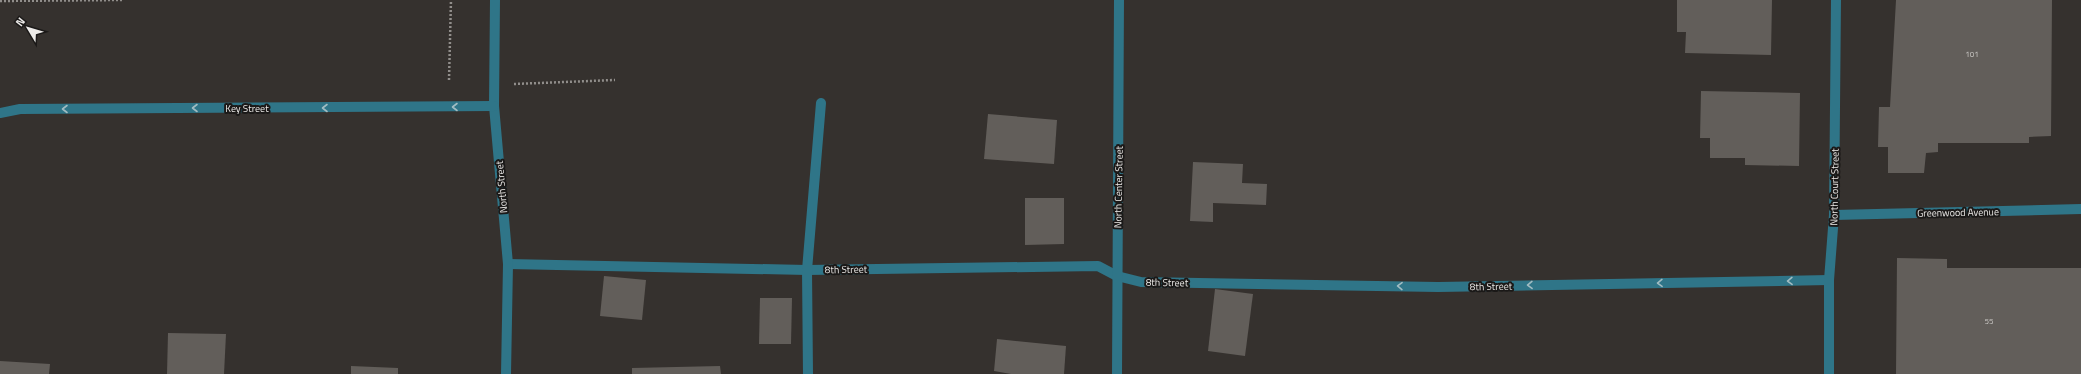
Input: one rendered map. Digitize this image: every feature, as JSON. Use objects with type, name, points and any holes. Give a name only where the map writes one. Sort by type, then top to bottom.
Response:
[{"type":"street","name":"North Street","points":[[495,0],[494,106],[508,264],[506,374]]},
{"type":"street","name":"North Center Street","points":[[1117,374],[1120,0]]},
{"type":"street","name":"North Court Street","points":[[1829,374],[1829,280],[1834,215],[1836,0]]},
{"type":"street","points":[[808,374],[807,270],[821,103]]},
{"type":"street","name":"Key Street","points":[[0,113],[20,109],[494,106]]},
{"type":"street","name":"Greenwood Avenue","points":[[1834,215],[2081,209]]},
{"type":"street","name":"8th Street","points":[[508,264],[807,270],[1098,266],[1117,276],[1141,282],[1438,287],[1829,280]]},
{"type":"path","points":[[0,1],[122,0]]},
{"type":"path","points":[[448,80],[451,0]]},
{"type":"path","points":[[513,84],[615,80]]},
{"type":"building","points":[[1677,0],[1772,0],[1771,55],[1685,53],[1686,32],[1677,32]]},
{"type":"building","points":[[1896,0],[2052,0],[2051,136],[2029,137],[2029,143],[1938,143],[1938,152],[1926,153],[1924,173],[1888,173],[1888,147],[1878,147],[1879,107],[1890,107]]},
{"type":"building","points":[[1701,91],[1800,93],[1799,166],[1745,165],[1745,158],[1710,158],[1710,138],[1700,138]]},
{"type":"building","points":[[988,114],[1057,120],[1054,164],[984,159]]},
{"type":"building","points":[[1193,162],[1243,164],[1242,183],[1267,184],[1266,205],[1213,203],[1213,222],[1190,221]]},
{"type":"building","points":[[1025,198],[1064,198],[1064,244],[1025,245]]},
{"type":"building","points":[[1897,258],[1947,259],[1947,268],[2081,268],[2081,374],[1896,374]]},
{"type":"building","points":[[604,276],[646,280],[642,320],[600,316]]},
{"type":"building","points":[[1215,289],[1253,294],[1245,356],[1208,351]]},
{"type":"building","points":[[760,298],[792,298],[791,344],[759,344]]},
{"type":"building","points":[[168,333],[226,334],[224,374],[167,374]]},
{"type":"building","points":[[997,339],[1066,346],[1064,374],[1011,374],[994,371]]},
{"type":"building","points":[[0,361],[50,364],[49,374],[0,374]]},
{"type":"building","points":[[351,366],[398,368],[398,374],[351,374]]},
{"type":"building","points":[[720,366],[721,374],[632,374],[632,368]]}]
